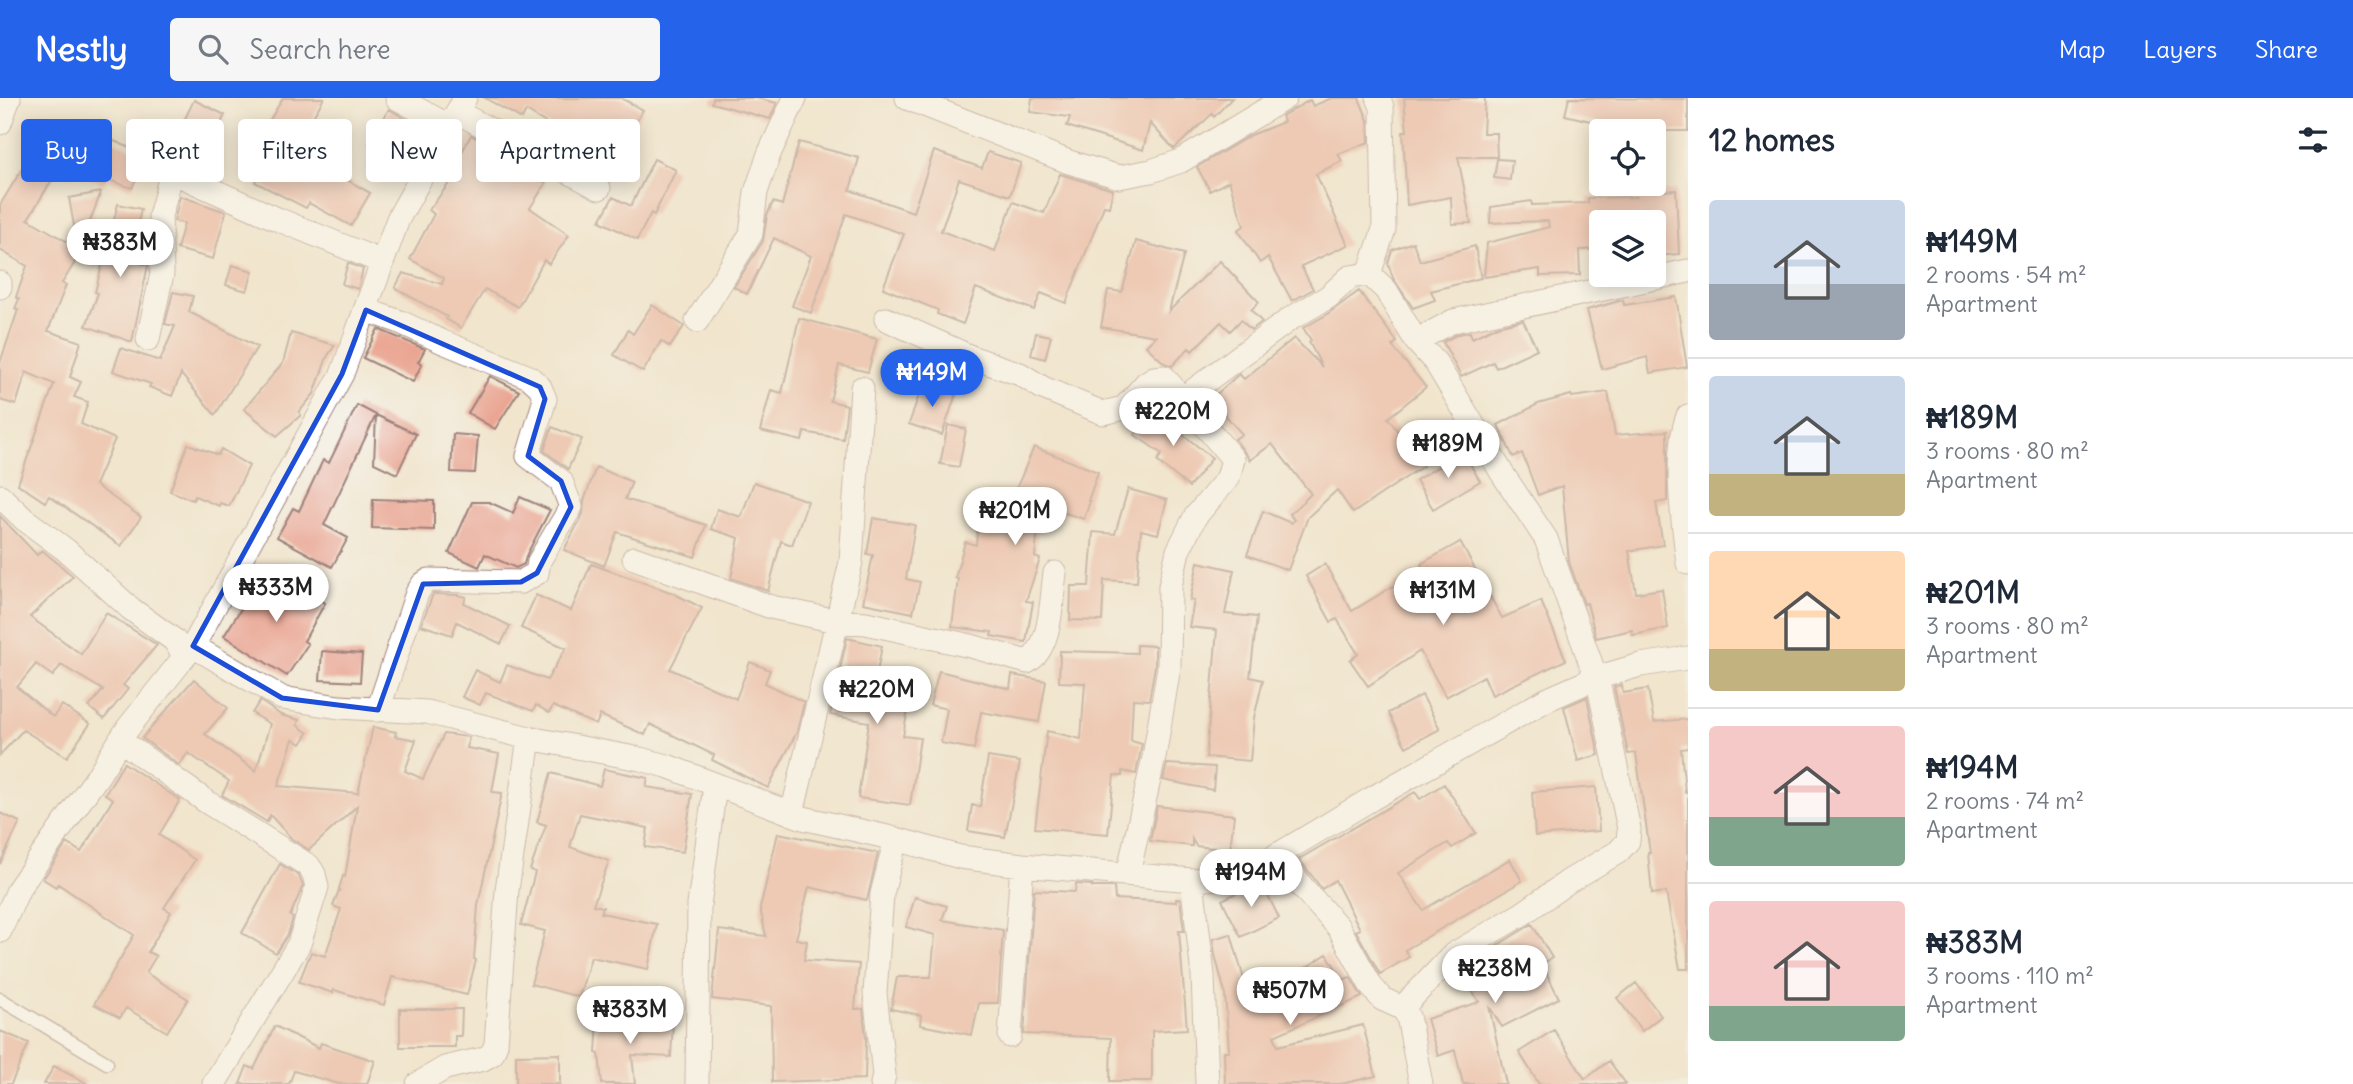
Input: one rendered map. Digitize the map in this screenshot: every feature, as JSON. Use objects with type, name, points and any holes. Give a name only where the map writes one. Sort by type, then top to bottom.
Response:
[{"type":"street","points":[[0,122],[9,98]]},
{"type":"street","points":[[397,98],[457,112],[599,188]]},
{"type":"street","points":[[697,321],[751,234],[756,192],[769,154],[795,98]]},
{"type":"street","points":[[906,98],[1069,162],[1119,177],[1151,171],[1181,160],[1276,100]]},
{"type":"street","points":[[1369,274],[1384,229],[1382,107],[1378,98]]},
{"type":"street","points":[[0,931],[19,888],[120,740],[188,650],[342,374],[398,219],[457,112]]},
{"type":"street","points":[[148,339],[162,274],[160,216],[172,172],[382,262]]},
{"type":"street","points":[[1416,341],[1453,321],[1688,271]]},
{"type":"street","points":[[1369,274],[1386,290],[1416,341],[1436,363],[1502,473],[1546,539],[1597,678],[1629,829],[1628,841],[1618,852],[1454,954],[1402,1008]]},
{"type":"street","points":[[1182,399],[1290,319],[1328,297],[1350,277],[1369,274]]},
{"type":"street","points":[[366,310],[529,377],[540,387],[545,398],[527,456],[561,481],[571,507],[539,561],[537,573],[530,579],[521,582],[429,580],[423,584],[417,593],[378,710]]},
{"type":"street","points":[[886,319],[971,357],[1020,374],[1043,388],[1103,413],[1124,408],[1146,383],[1164,377],[1233,459],[1228,478],[1195,517],[1178,551],[1170,586],[1169,667],[1154,757],[1128,874]]},
{"type":"street","points":[[792,814],[851,562],[862,388]]},
{"type":"street","points":[[1688,416],[1679,451],[1688,563]]},
{"type":"street","points":[[0,496],[23,519],[66,550],[131,609],[174,640],[188,650],[282,698],[378,710],[427,712],[529,738],[640,759],[667,766],[792,814],[896,839],[960,858],[1022,866],[1192,880],[1233,877],[1257,867],[1535,706],[1597,678],[1640,665],[1688,658]]},
{"type":"street","points":[[634,558],[771,607],[836,621],[866,623],[971,646],[1027,662],[1038,654],[1045,639],[1055,573]]},
{"type":"street","points":[[418,1084],[445,1068],[484,1059],[492,1054],[496,1044],[507,890],[529,738]]},
{"type":"street","points":[[120,740],[206,802],[309,866],[314,874],[317,887],[299,944],[214,1084]]},
{"type":"street","points":[[697,1084],[699,905],[715,786]]},
{"type":"street","points":[[882,1084],[884,1075],[875,993],[882,894],[896,839]]},
{"type":"street","points":[[1278,854],[1303,888],[1339,928],[1371,986],[1382,999],[1402,1008],[1408,1016],[1421,1084]]},
{"type":"street","points":[[1010,1035],[1022,866]]},
{"type":"street","points":[[1192,880],[1203,975],[1208,1084]]},
{"type":"lane","points":[[0,999],[107,1063]]},
{"type":"highlighted area","points":[[366,310],[540,387],[545,399],[528,456],[561,481],[571,507],[537,573],[521,582],[423,584],[378,710],[282,698],[193,646],[342,374]]},
{"type":"building","points":[[283,98],[324,98],[312,119],[270,119]]},
{"type":"building","points":[[485,98],[621,98],[643,110],[638,119],[539,119],[526,111],[522,119]]},
{"type":"building","points":[[713,98],[756,98],[777,103],[770,119],[712,103]]},
{"type":"building","points":[[1032,98],[1232,98],[1214,117],[1212,114],[1174,149],[1150,123],[1143,150],[1067,126],[1070,117],[1030,112]]},
{"type":"building","points":[[1332,98],[1359,98],[1368,120],[1369,142],[1338,154],[1342,161],[1316,174],[1348,245],[1301,266],[1313,289],[1292,301],[1268,257],[1260,263],[1238,230],[1244,226],[1229,181],[1210,191],[1197,167],[1251,135],[1284,122],[1282,116],[1310,100],[1313,106]]},
{"type":"building","points":[[1404,98],[1485,98],[1483,133],[1496,133],[1497,157],[1458,157],[1471,223],[1452,224],[1451,197],[1407,205]]},
{"type":"building","points":[[1569,98],[1688,99],[1688,131],[1666,131],[1666,119],[1589,121],[1565,115]]},
{"type":"building","points":[[194,100],[225,115],[223,119],[185,119]]},
{"type":"building","points":[[389,109],[406,119],[383,119]]},
{"type":"building","points":[[471,135],[476,138],[476,182],[546,183],[530,208],[569,235],[549,264],[544,260],[518,307],[485,289],[461,328],[446,319],[447,317],[395,288],[403,273],[442,284],[444,278],[410,259],[434,214],[429,210],[450,182],[462,182],[462,152]]},
{"type":"building","points":[[112,140],[126,146],[126,182],[135,182],[132,188],[112,181]]},
{"type":"building","points":[[799,142],[859,158],[850,190],[913,212],[934,151],[982,168],[988,152],[1021,163],[1010,196],[959,179],[941,231],[995,251],[1013,202],[1044,213],[1060,174],[1113,190],[1109,207],[1104,206],[1066,303],[1041,293],[1034,310],[976,288],[963,324],[937,314],[938,310],[883,288],[904,234],[846,214],[811,313],[792,306],[811,256],[774,238],[747,294],[734,287],[763,241],[767,215],[773,202],[782,205]]},
{"type":"building","points":[[654,159],[676,170],[654,215],[651,213],[637,240],[600,221],[613,197],[631,206]]},
{"type":"building","points":[[1497,159],[1512,160],[1510,180],[1494,178]]},
{"type":"building","points":[[21,170],[21,182],[51,182],[28,219],[78,248],[69,198],[101,192],[74,264],[62,283],[66,285],[48,331],[81,342],[70,377],[81,382],[74,397],[88,402],[81,424],[115,439],[95,485],[141,517],[121,546],[49,496],[45,502],[18,484],[54,384],[26,372],[16,405],[0,400],[0,363],[18,310],[15,309],[19,299],[16,297],[27,266],[0,250],[0,205]]},
{"type":"building","points":[[255,182],[350,182],[370,193],[351,226],[309,203],[306,208]]},
{"type":"building","points":[[1676,190],[1679,254],[1666,255],[1666,210],[1589,210],[1589,250],[1579,250],[1580,275],[1540,276],[1540,269],[1484,277],[1487,243],[1549,227],[1548,221],[1490,223],[1491,207],[1531,201],[1532,205],[1588,203],[1588,198],[1666,196],[1666,191]]},
{"type":"building","points":[[180,196],[226,212],[213,259],[177,249],[184,223],[174,221]]},
{"type":"building","points":[[118,204],[141,209],[136,233],[141,234],[135,262],[148,265],[132,342],[86,326],[98,293],[95,292]]},
{"type":"building","points":[[1136,241],[1184,254],[1169,311],[1220,261],[1259,302],[1251,310],[1262,322],[1251,330],[1241,320],[1230,331],[1221,322],[1192,351],[1189,348],[1172,366],[1164,363],[1146,346],[1156,336],[1101,327],[1108,290],[1122,292]]},
{"type":"building","points":[[1413,242],[1420,261],[1475,246],[1481,278],[1431,291],[1435,300],[1413,308],[1393,278],[1388,263],[1392,250]]},
{"type":"building","points":[[348,263],[363,269],[358,289],[342,284]]},
{"type":"building","points":[[232,265],[253,271],[247,291],[226,285]]},
{"type":"building","points":[[1359,291],[1397,342],[1392,346],[1426,387],[1388,418],[1423,466],[1353,513],[1337,490],[1308,517],[1288,570],[1247,555],[1263,511],[1291,523],[1294,520],[1290,514],[1311,494],[1272,444],[1250,460],[1235,439],[1242,434],[1211,399],[1239,374],[1244,379],[1294,338],[1322,367],[1303,328]]},
{"type":"building","points":[[173,292],[193,296],[189,312],[257,347],[215,415],[181,374],[172,396],[149,387],[151,384],[113,371],[121,348],[160,361],[175,326],[165,324]]},
{"type":"building","points":[[1676,297],[1687,367],[1650,373],[1647,357],[1602,369],[1587,310],[1623,300],[1624,305]]},
{"type":"building","points":[[652,305],[684,326],[670,347],[661,341],[643,372],[614,355],[628,330],[633,334]]},
{"type":"building","points":[[799,318],[877,339],[868,372],[839,365],[830,401],[847,405],[843,439],[804,432],[802,441],[760,431],[771,390],[782,393]]},
{"type":"building","points":[[1523,320],[1537,349],[1496,368],[1493,362],[1461,377],[1443,342],[1458,334],[1470,332],[1472,338],[1497,326]]},
{"type":"building","points":[[378,329],[425,349],[418,362],[422,364],[413,382],[363,358]]},
{"type":"building","points":[[291,333],[335,345],[327,357],[314,394],[299,412],[301,415],[277,436],[244,409],[283,363]]},
{"type":"building","points":[[1036,333],[1051,336],[1045,359],[1031,355]]},
{"type":"building","points":[[490,376],[519,391],[495,429],[468,413]]},
{"type":"building","points":[[923,383],[956,394],[942,435],[909,424]]},
{"type":"building","points":[[1608,392],[1615,435],[1667,431],[1667,501],[1656,503],[1663,545],[1629,551],[1636,593],[1662,589],[1668,628],[1633,635],[1632,630],[1596,638],[1587,603],[1584,604],[1569,562],[1562,486],[1538,495],[1522,453],[1513,457],[1498,425],[1538,404],[1571,395]]},
{"type":"building","points":[[357,405],[376,415],[324,525],[348,538],[332,567],[277,537],[293,508],[299,511],[323,460],[329,463]]},
{"type":"building","points":[[1153,408],[1179,426],[1176,429],[1212,458],[1189,487],[1157,461],[1162,454],[1135,435]]},
{"type":"building","points":[[376,415],[416,434],[397,474],[374,463]]},
{"type":"building","points":[[948,425],[966,429],[959,467],[940,464]]},
{"type":"building","points":[[552,427],[582,439],[568,469],[544,451]]},
{"type":"building","points":[[453,434],[478,436],[475,473],[451,472]]},
{"type":"building","points":[[188,444],[218,455],[221,449],[249,466],[229,506],[220,503],[219,506],[195,496],[193,500],[170,491]]},
{"type":"building","points":[[1034,447],[1098,472],[1084,519],[1040,505],[1035,557],[1040,559],[1026,601],[1033,602],[1026,642],[991,636],[992,632],[952,627],[958,579],[955,578],[965,542],[976,545],[979,505],[1008,508]]},
{"type":"building","points":[[1463,452],[1480,481],[1433,509],[1416,480]]},
{"type":"building","points":[[596,467],[632,482],[625,499],[706,525],[695,557],[617,532],[604,566],[564,550],[583,514],[584,501]]},
{"type":"building","points":[[754,482],[808,501],[792,545],[781,541],[768,591],[731,578],[739,538],[711,529],[717,509],[741,517]]},
{"type":"building","points":[[1128,489],[1167,500],[1158,534],[1141,530],[1137,582],[1104,580],[1102,621],[1070,620],[1071,586],[1089,586],[1093,532],[1115,534]]},
{"type":"building","points":[[520,497],[550,510],[524,564],[516,568],[485,554],[479,567],[449,553],[472,502],[489,502],[513,513]]},
{"type":"building","points":[[373,499],[434,501],[434,530],[372,528]]},
{"type":"building","points":[[0,516],[37,555],[42,550],[73,576],[30,617],[81,654],[106,613],[157,645],[123,685],[128,689],[104,719],[89,707],[103,690],[61,665],[53,676],[36,664],[17,687],[53,717],[62,705],[90,724],[67,757],[23,730],[0,755]]},
{"type":"building","points":[[873,518],[915,525],[906,579],[920,582],[913,613],[863,603],[873,555],[867,554]]},
{"type":"building","points":[[1460,542],[1502,618],[1541,601],[1566,660],[1492,695],[1484,676],[1446,697],[1420,651],[1368,686],[1350,660],[1358,654],[1337,619],[1331,622],[1306,576],[1325,564],[1352,611],[1423,568],[1421,564]]},
{"type":"building","points":[[1198,562],[1234,570],[1225,614],[1257,617],[1250,677],[1263,680],[1254,718],[1250,761],[1206,757],[1217,630],[1189,627],[1194,601],[1190,600]]},
{"type":"building","points":[[591,564],[673,593],[702,608],[670,669],[736,699],[750,662],[770,670],[765,683],[804,702],[797,732],[768,788],[712,760],[714,755],[650,724],[645,735],[600,715],[596,725],[553,706],[549,713],[536,705],[533,711],[486,693],[480,705],[462,697],[475,670],[500,682],[507,665],[547,680],[566,648],[521,628],[536,595],[571,611]]},
{"type":"building","points":[[270,572],[325,603],[304,641],[308,644],[287,676],[224,636],[244,604],[251,608]]},
{"type":"building","points":[[433,594],[466,597],[464,603],[510,626],[501,644],[457,622],[452,635],[421,625]]},
{"type":"building","points":[[847,638],[882,646],[873,693],[910,699],[903,736],[920,738],[910,805],[858,798],[869,722],[830,715]]},
{"type":"building","points":[[1137,645],[1155,646],[1155,666],[1149,700],[1133,699],[1131,741],[1142,744],[1136,774],[1122,771],[1122,776],[1114,775],[1108,834],[1035,828],[1047,731],[1081,739],[1085,683],[1059,682],[1060,651],[1137,653]]},
{"type":"building","points":[[322,651],[362,654],[360,682],[320,680]]},
{"type":"building","points":[[939,671],[1010,689],[1012,675],[1046,681],[1039,722],[981,712],[974,749],[941,743],[947,709],[930,705]]},
{"type":"building","points":[[194,679],[228,708],[205,734],[256,771],[270,724],[252,713],[260,701],[281,715],[299,720],[297,725],[308,733],[301,744],[293,739],[278,786],[358,793],[373,727],[396,732],[395,736],[416,740],[405,771],[423,779],[444,734],[469,737],[467,748],[499,754],[492,792],[502,793],[478,905],[476,960],[467,995],[392,977],[384,1005],[299,982],[311,952],[325,956],[341,909],[333,906],[339,890],[341,891],[339,889],[343,876],[345,877],[357,806],[309,850],[292,839],[270,815],[267,822],[222,795],[229,781],[188,753],[179,765],[142,738]]},
{"type":"building","points":[[1622,685],[1623,693],[1648,689],[1654,722],[1688,719],[1688,748],[1681,749],[1685,792],[1688,791],[1688,969],[1680,969],[1666,892],[1652,894],[1650,853],[1636,753],[1628,754],[1614,687]]},
{"type":"building","points":[[1422,695],[1440,729],[1406,747],[1388,713]]},
{"type":"building","points":[[1587,697],[1599,755],[1578,761],[1564,707]]},
{"type":"building","points":[[988,757],[1020,762],[1005,837],[968,831],[972,805],[980,807]]},
{"type":"building","points":[[124,763],[180,800],[159,835],[195,860],[164,908],[171,912],[148,952],[156,956],[146,973],[188,999],[167,1032],[126,1008],[120,1018],[94,1004],[134,935],[58,884],[56,887],[43,879],[67,843],[81,852],[113,799],[105,794]]},
{"type":"building","points":[[1167,764],[1215,767],[1213,790],[1163,780]]},
{"type":"building","points":[[604,769],[648,778],[646,787],[692,794],[683,852],[645,847],[648,828],[580,814],[570,847],[609,861],[593,905],[603,907],[601,913],[657,924],[648,969],[591,957],[579,997],[531,984],[545,931],[521,925],[535,872],[530,870],[546,825],[537,822],[551,773],[600,786]]},
{"type":"building","points":[[1444,784],[1476,833],[1452,848],[1448,843],[1398,873],[1423,910],[1510,859],[1522,881],[1405,950],[1409,957],[1380,974],[1356,931],[1360,929],[1335,880],[1322,889],[1299,859],[1415,792],[1420,799]]},
{"type":"building","points":[[1596,787],[1599,831],[1535,836],[1532,792]]},
{"type":"building","points":[[1157,806],[1234,815],[1230,850],[1196,846],[1192,839],[1192,846],[1150,841]]},
{"type":"building","points":[[0,813],[20,822],[0,864]]},
{"type":"building","points":[[778,833],[878,853],[867,900],[809,887],[796,939],[807,941],[804,960],[859,964],[855,1009],[863,1009],[866,1039],[865,1079],[772,1082],[771,1006],[712,999],[719,930],[766,936],[760,908]]},
{"type":"building","points":[[280,864],[299,876],[303,886],[290,916],[293,918],[288,934],[276,953],[242,933]]},
{"type":"building","points":[[1261,881],[1279,918],[1241,937],[1222,900]]},
{"type":"building","points":[[1076,884],[1114,887],[1115,899],[1176,902],[1176,899],[1180,899],[1184,931],[1179,931],[1187,1029],[1152,1031],[1152,1081],[1110,1081],[1111,1038],[1024,1034],[1034,890],[1075,892]]},
{"type":"building","points":[[915,897],[947,906],[942,920],[1003,930],[998,1003],[979,1003],[972,1035],[920,1025],[921,1015],[891,1009],[897,977],[931,977],[935,935],[906,927]]},
{"type":"building","points":[[1532,924],[1552,958],[1542,964],[1559,998],[1502,1027],[1489,1006],[1506,1084],[1463,1084],[1455,1050],[1438,1056],[1427,1019],[1479,1002],[1459,969]]},
{"type":"building","points":[[1231,934],[1251,1004],[1327,954],[1343,980],[1350,977],[1362,997],[1274,1036],[1278,1046],[1363,1025],[1376,1076],[1341,1084],[1225,1084],[1224,1051],[1229,1051],[1225,993],[1213,939]]},
{"type":"building","points":[[1636,983],[1661,1016],[1642,1031],[1617,998]]},
{"type":"building","points":[[400,1009],[462,1009],[461,1036],[455,1036],[455,1047],[400,1047]]},
{"type":"building","points":[[598,1019],[673,1022],[671,1057],[632,1055],[635,1084],[602,1084],[599,1054],[596,1053]]},
{"type":"building","points":[[275,1026],[319,1048],[321,1043],[375,1061],[367,1084],[339,1084],[294,1071],[289,1084],[240,1084],[247,1066],[254,1069]]},
{"type":"building","points":[[1554,1030],[1585,1079],[1609,1061],[1626,1084],[1539,1084],[1519,1052]]},
{"type":"building","points":[[0,1031],[29,1043],[11,1084],[0,1084]]},
{"type":"building","points":[[560,1054],[560,1084],[516,1084],[516,1055]]},
{"type":"building","points":[[54,1066],[88,1084],[44,1084]]}]
